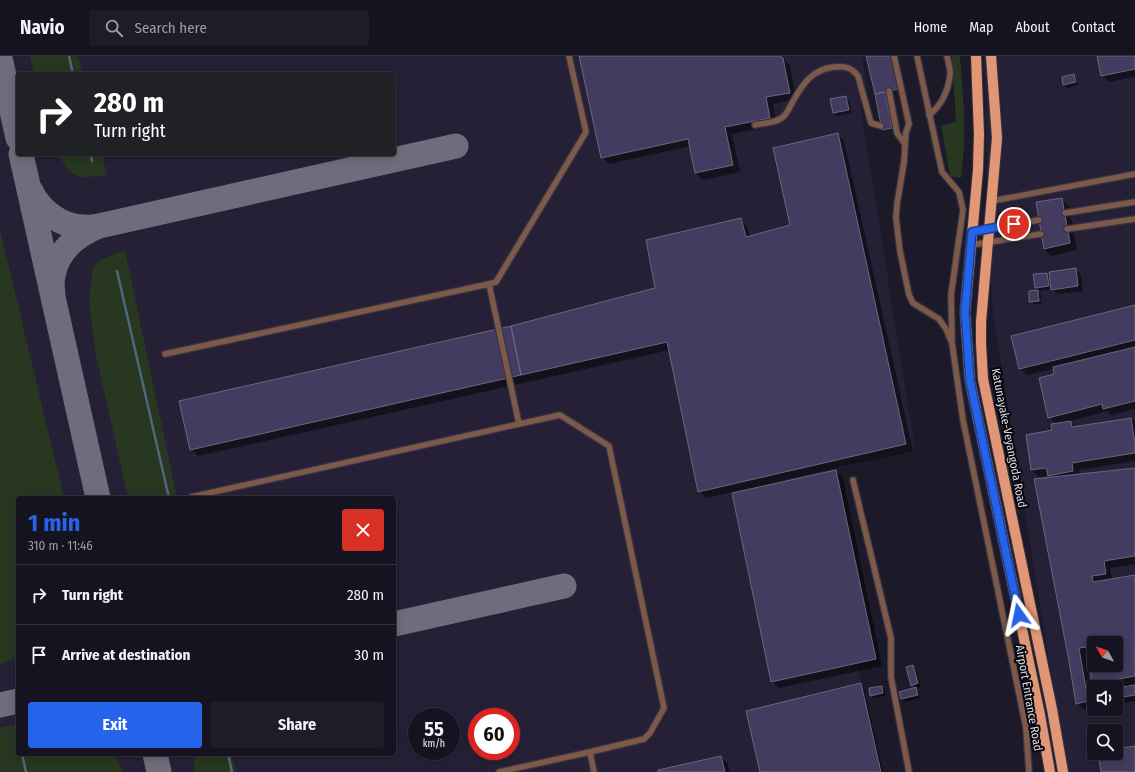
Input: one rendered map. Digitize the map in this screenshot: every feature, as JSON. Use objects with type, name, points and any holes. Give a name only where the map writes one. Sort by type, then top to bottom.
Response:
[{"type":"main road","points":[[976,56],[979,141],[978,170],[965,312],[970,381],[1040,715],[1050,772]]},
{"type":"main road","name":"Katunayake-Veyangoda Road","points":[[991,56],[997,138],[981,322],[983,379],[1052,709],[1063,772]]},
{"type":"lane","points":[[166,354],[496,282],[586,132],[569,56]]},
{"type":"lane","name":"Airport Entrance Road","points":[[894,56],[909,124],[906,132],[904,162],[896,218],[900,251],[909,295],[913,303],[939,319],[952,342],[962,420],[1026,728],[1029,772]]},
{"type":"lane","points":[[916,56],[942,172],[959,192],[963,210],[952,295],[952,342]]},
{"type":"lane","points":[[929,115],[938,108],[946,92],[950,74],[947,56]]},
{"type":"lane","points":[[755,125],[779,120],[784,117],[800,89],[811,76],[820,69],[848,67],[858,76],[871,123],[881,126]]},
{"type":"lane","points":[[889,91],[893,128],[905,144]]},
{"type":"lane","points":[[992,201],[1135,174]]},
{"type":"lane","points":[[1064,213],[1135,202]]},
{"type":"lane","points":[[1067,229],[1135,218]]},
{"type":"lane","points":[[972,232],[1039,220]]},
{"type":"lane","points":[[971,244],[1041,234]]},
{"type":"lane","points":[[488,284],[519,424]]},
{"type":"lane","points":[[195,496],[560,415],[609,446],[664,708],[650,733],[644,739],[499,772]]},
{"type":"lane","points":[[852,480],[891,638],[891,676],[909,772]]},
{"type":"lane","points":[[590,752],[594,772]]},
{"type":"shaded area","points":[[0,56],[862,56],[869,102],[860,103],[915,449],[836,470],[876,659],[857,663],[881,772],[0,772]]},
{"type":"shaded area","points":[[984,56],[1135,56],[1135,772],[1067,772],[993,314],[988,230]]},
{"type":"green space","points":[[30,56],[78,56],[82,72],[34,72]]},
{"type":"green space","points":[[952,56],[960,56],[964,110],[964,149],[961,178],[950,176],[941,125],[956,121]]},
{"type":"green space","points":[[59,156],[102,156],[107,176],[77,176],[73,174]]},
{"type":"green space","points":[[0,230],[64,496],[16,496],[16,659],[0,664]]},
{"type":"green space","points":[[125,250],[177,496],[128,496],[95,351],[89,301],[93,267],[100,260]]},
{"type":"green space","points":[[16,724],[16,756],[115,756],[123,772],[0,772],[0,728]]},
{"type":"green space","points":[[193,756],[232,756],[236,772],[195,772]]},
{"type":"building","points":[[579,56],[779,56],[783,58],[790,93],[766,97],[770,118],[725,127],[733,165],[695,173],[688,139],[601,158]]},
{"type":"building","points":[[866,56],[892,56],[899,89],[875,94]]},
{"type":"building","points":[[1097,56],[1135,56],[1135,69],[1101,76]]},
{"type":"building","points":[[1074,74],[1076,82],[1063,85],[1062,77]]},
{"type":"building","points":[[885,92],[892,128],[882,130],[875,94]]},
{"type":"building","points":[[846,96],[849,110],[833,113],[830,99]]},
{"type":"building","points":[[838,133],[906,444],[698,492],[667,342],[521,375],[511,326],[655,288],[646,240],[741,218],[746,237],[790,225],[773,148]]},
{"type":"building","points":[[1062,198],[1070,243],[1044,249],[1036,202]]},
{"type":"building","points":[[1076,268],[1078,286],[1051,290],[1049,272]]},
{"type":"building","points":[[1047,273],[1049,286],[1035,288],[1033,274]]},
{"type":"building","points":[[1038,290],[1039,301],[1029,302],[1029,291]]},
{"type":"building","points":[[1135,305],[1135,340],[1019,369],[1011,336]]},
{"type":"building","points":[[511,326],[521,375],[190,450],[179,401]]},
{"type":"building","points":[[1135,347],[1135,401],[1103,409],[1102,404],[1048,418],[1039,378],[1054,374],[1053,367]]},
{"type":"building","points":[[1131,418],[1135,453],[1072,463],[1073,471],[1048,476],[1046,468],[1031,470],[1026,435],[1052,430],[1051,424],[1071,421],[1072,427]]},
{"type":"building","points":[[1135,468],[1135,556],[1104,561],[1106,574],[1092,576],[1093,582],[1135,575],[1135,676],[1114,680],[1091,680],[1090,672],[1123,672],[1123,636],[1087,636],[1087,647],[1079,648],[1087,701],[1076,704],[1034,479]]},
{"type":"building","points":[[836,470],[876,659],[771,682],[732,493]]},
{"type":"building","points":[[913,665],[918,683],[911,686],[906,667]]},
{"type":"building","points":[[861,683],[881,772],[760,772],[746,711]]},
{"type":"building","points":[[1135,685],[1135,695],[1123,697],[1123,687]]},
{"type":"building","points":[[882,686],[883,693],[870,696],[869,688]]},
{"type":"building","points":[[916,687],[918,695],[901,699],[899,692]]},
{"type":"building","points":[[1135,746],[1135,772],[1101,772],[1099,760],[1123,760],[1123,748]]},
{"type":"building","points":[[721,756],[725,772],[658,772],[658,770]]},
{"type":"waterway","points":[[69,56],[73,72]]},
{"type":"waterway","points":[[91,156],[92,161]]},
{"type":"waterway","points":[[117,271],[169,496]]},
{"type":"waterway","points":[[22,756],[26,772]]},
{"type":"waterway","points":[[228,756],[232,772]]},
{"type":"taxiway","points":[[0,58],[16,129]]},
{"type":"taxiway","points":[[53,298],[52,279],[59,259],[69,245],[76,239],[99,226],[456,146]]},
{"type":"taxiway","points":[[21,156],[98,496]]},
{"type":"taxiway","points":[[31,191],[40,205],[59,221],[75,226],[99,226]]},
{"type":"taxiway","points":[[396,624],[564,586]]},
{"type":"taxiway","points":[[0,705],[16,701]]},
{"type":"taxiway","points":[[155,756],[159,772]]},
{"type":"route","points":[[1014,224],[972,232],[965,312],[970,381],[1019,615]]}]
